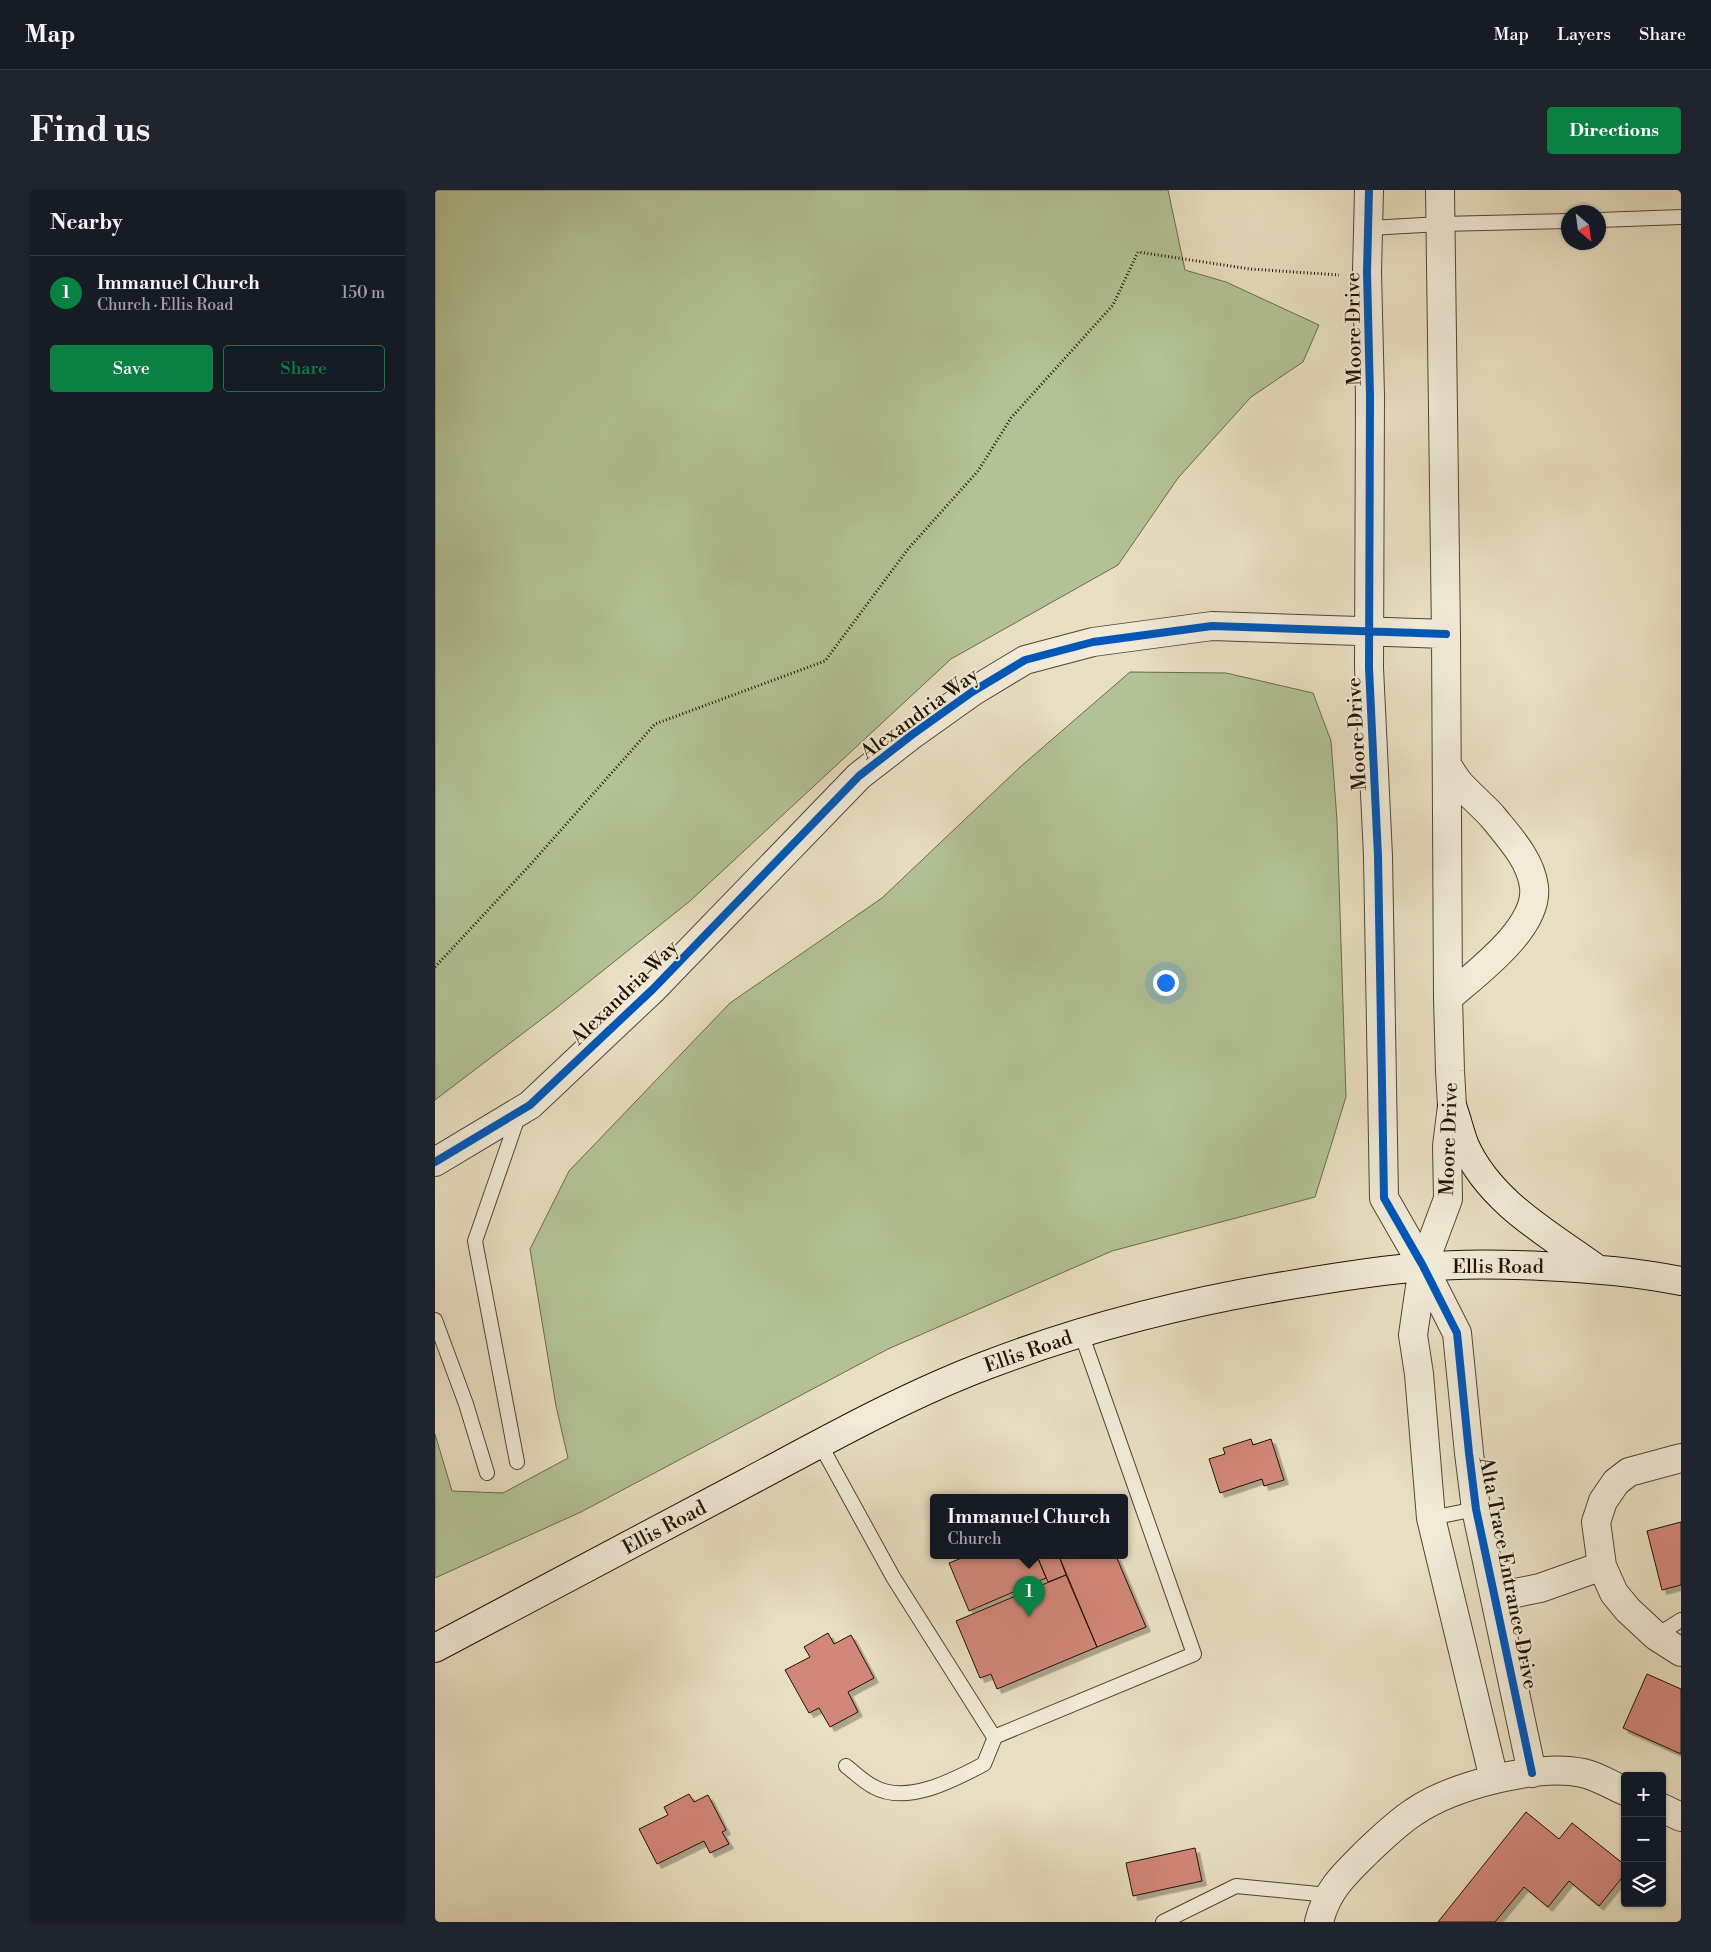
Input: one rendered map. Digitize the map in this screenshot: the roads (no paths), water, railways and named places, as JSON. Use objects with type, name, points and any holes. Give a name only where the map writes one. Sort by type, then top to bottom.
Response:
[{"type":"street","name":"Moore Drive","points":[[1369,190],[1367,277],[1370,396],[1369,631],[1379,856],[1384,1198],[1423,1266]]},
{"type":"street","name":"Moore Drive","points":[[1423,1266],[1448,1199],[1447,1146],[1453,1106],[1448,998],[1446,634],[1440,190]]},
{"type":"street","name":"Alexandria Way","points":[[435,1162],[530,1105],[653,989],[859,776],[972,692],[1025,660],[1093,642],[1212,626],[1446,634]]},
{"type":"street","points":[[1447,765],[1459,783],[1489,813],[1517,846],[1531,874],[1535,887],[1531,912],[1523,926],[1494,957],[1448,998]]},
{"type":"street","points":[[1453,1106],[1465,1145],[1475,1164],[1490,1185],[1509,1205],[1597,1268]]},
{"type":"street","name":"Ellis Road","points":[[435,1648],[820,1444],[939,1385],[988,1364],[1081,1333],[1160,1311],[1269,1288],[1423,1266],[1494,1264],[1597,1268],[1653,1275],[1681,1281]]},
{"type":"street","name":"Alta Trace Entrance Drive","points":[[1423,1266],[1457,1333],[1469,1453],[1477,1509],[1532,1773]]},
{"type":"street","points":[[1423,1266],[1413,1335],[1419,1374],[1431,1518],[1494,1779]]},
{"type":"street","points":[[1681,1458],[1629,1472],[1616,1482],[1603,1501],[1597,1522],[1602,1566],[1614,1593],[1628,1610],[1656,1636],[1681,1652]]},
{"type":"street","points":[[1496,1597],[1539,1588],[1602,1566]]},
{"type":"street","points":[[1319,1922],[1328,1895],[1347,1872],[1381,1838],[1415,1810],[1451,1793],[1494,1779],[1558,1771],[1583,1773],[1621,1789]]},
{"type":"street","points":[[1666,1810],[1681,1817]]},
{"type":"lane","points":[[1606,220],[1681,217]]},
{"type":"lane","points":[[1369,228],[1561,221]]},
{"type":"lane","points":[[517,1462],[475,1241],[520,1110]]},
{"type":"lane","points":[[435,1320],[466,1404],[487,1473]]},
{"type":"lane","points":[[846,1766],[875,1788],[902,1794],[949,1783],[984,1764],[995,1737],[1194,1654],[1081,1333]]},
{"type":"lane","points":[[820,1444],[893,1577],[993,1737],[995,1737]]},
{"type":"lane","points":[[1431,1518],[1477,1509]]},
{"type":"lane","points":[[1656,1636],[1681,1620]]},
{"type":"lane","points":[[1163,1922],[1236,1886],[1328,1895]]},
{"type":"place","name":"Immanuel Church","points":[[1029,1617]]}]
